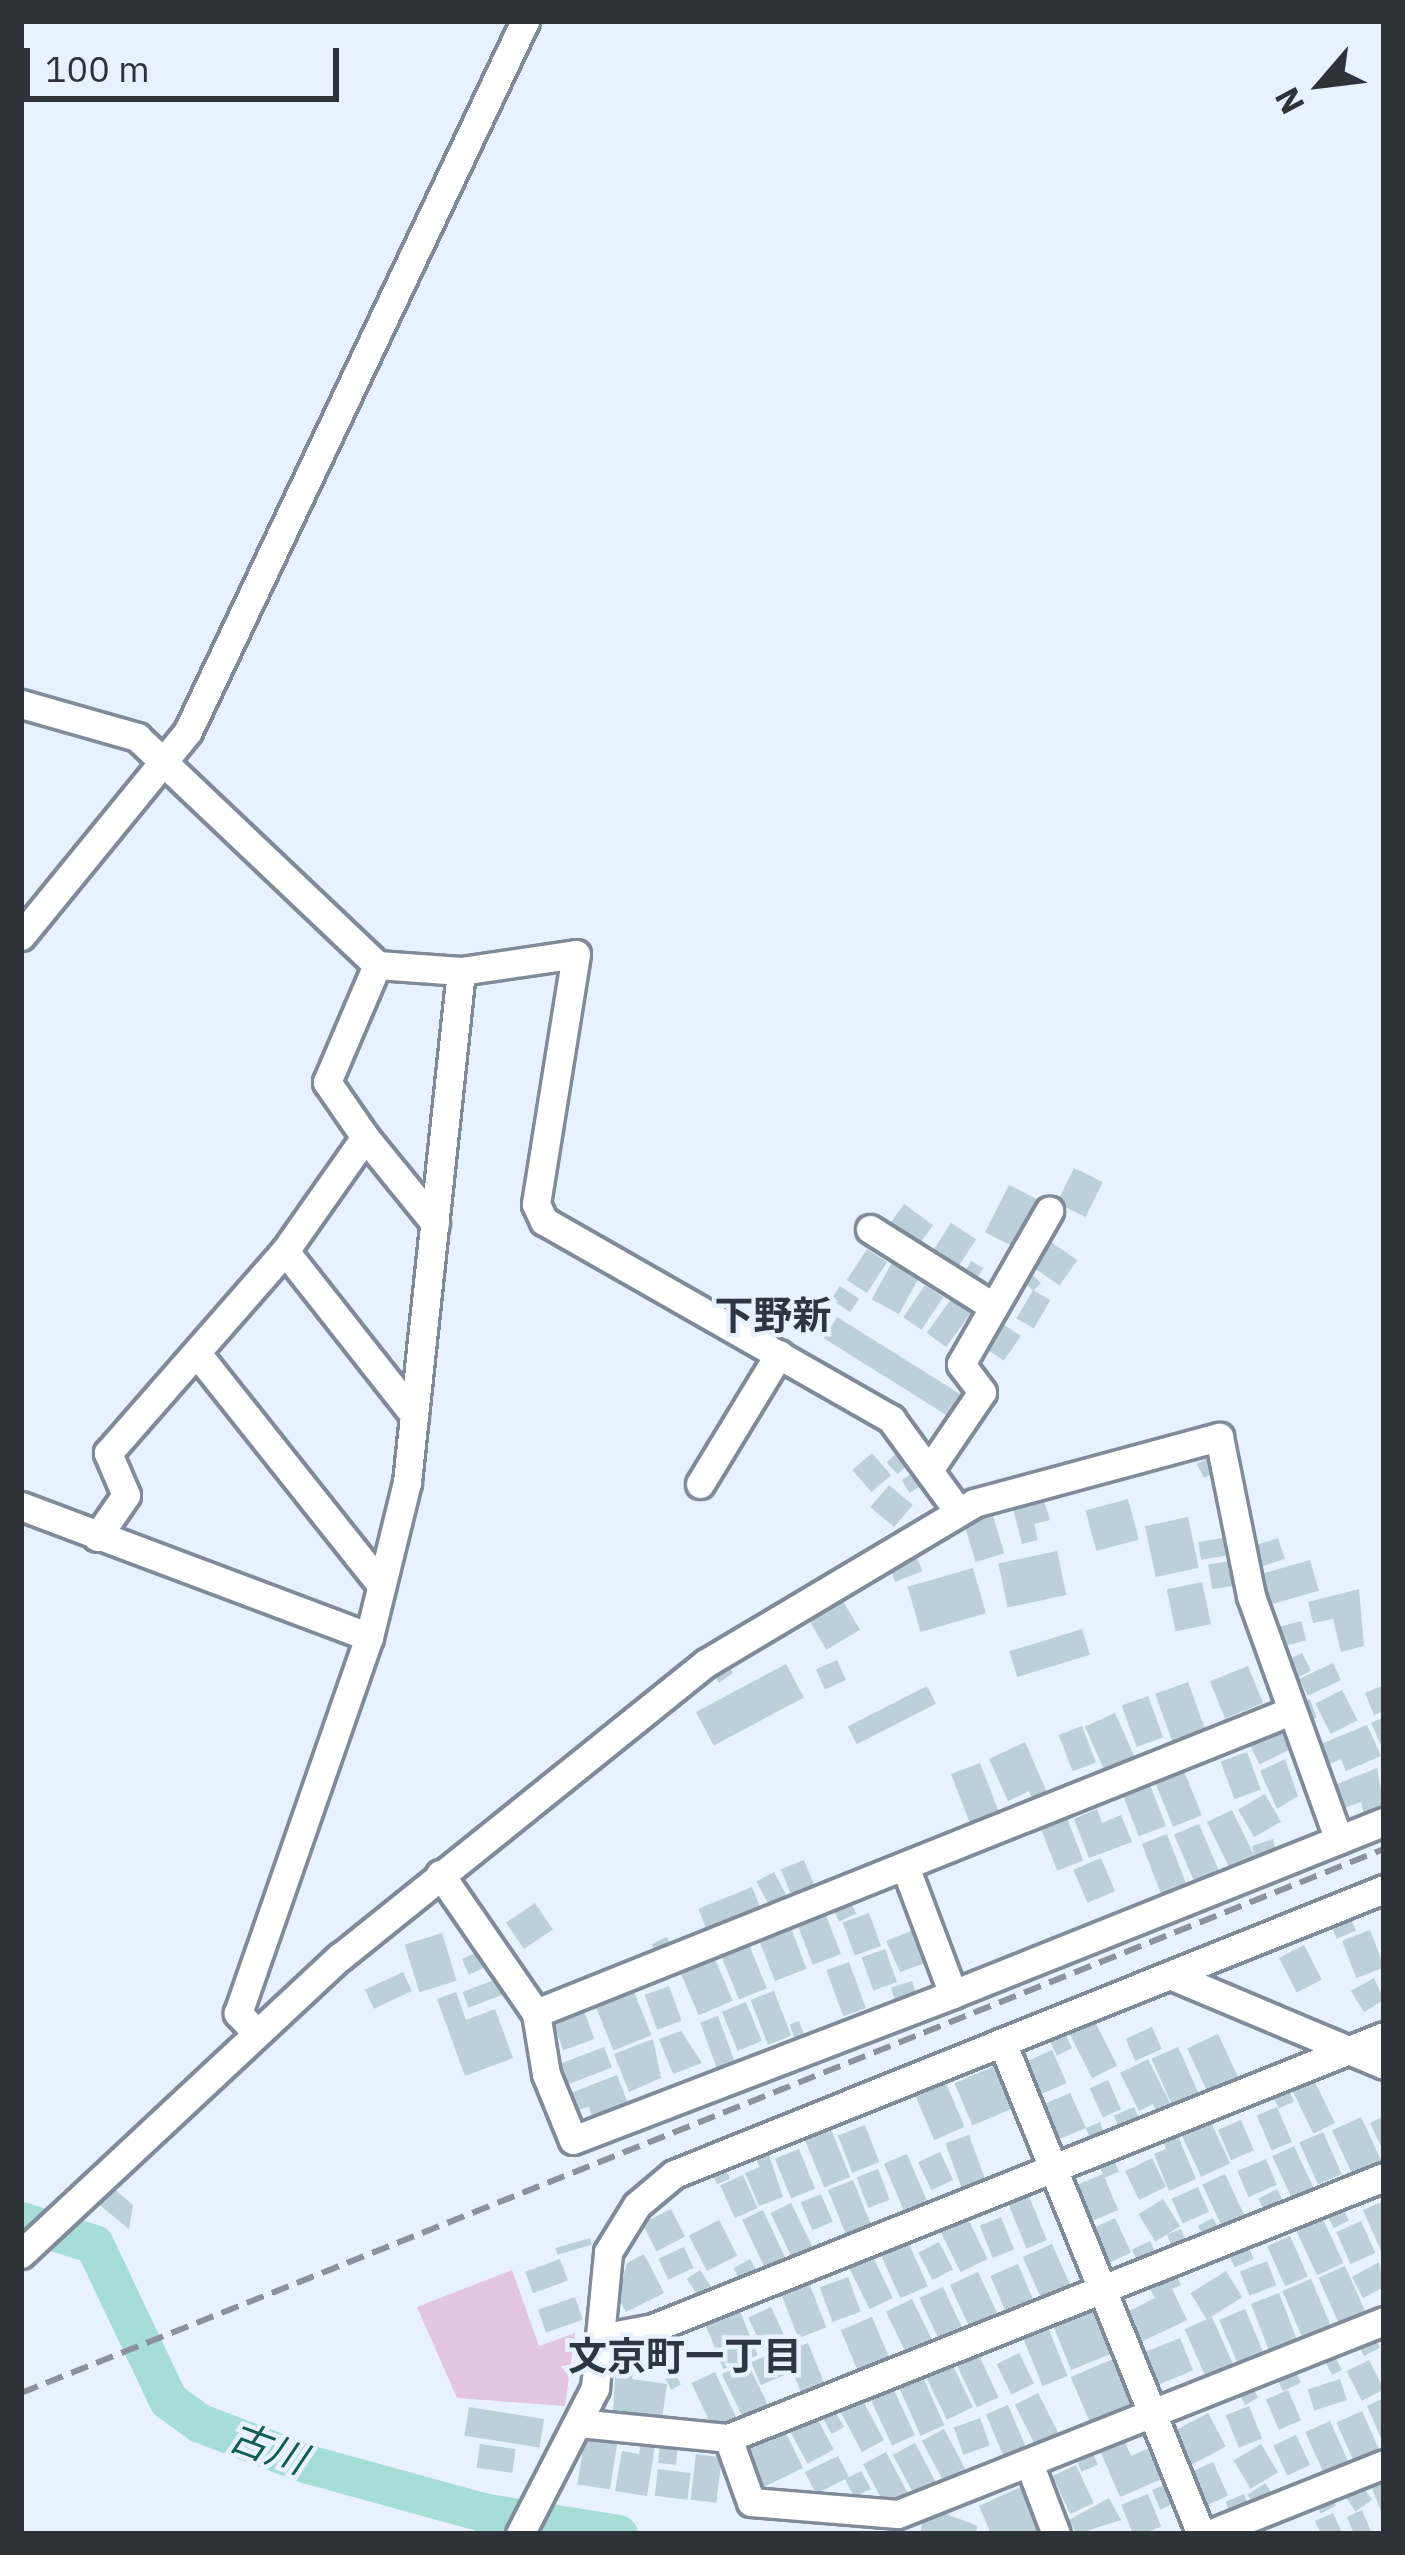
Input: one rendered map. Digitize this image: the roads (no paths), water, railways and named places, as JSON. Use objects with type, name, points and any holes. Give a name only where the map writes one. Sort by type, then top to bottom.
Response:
[{"type":"street","points":[[21,936],[188,731],[525,21]]},
{"type":"street","points":[[21,704],[137,737],[377,965],[461,971],[576,954],[536,1204],[544,1221],[891,1419],[958,1510]]},
{"type":"street","points":[[377,965],[327,1082],[435,1223]]},
{"type":"street","points":[[257,2033],[238,2013],[369,1637],[414,1415],[461,971]]},
{"type":"street","points":[[98,1537],[126,1495],[108,1453],[199,1356],[285,1250],[365,1137]]},
{"type":"street","points":[[929,1470],[982,1392],[961,1364],[1048,1211]]},
{"type":"street","points":[[870,1229],[994,1307]]},
{"type":"street","points":[[285,1250],[414,1415]]},
{"type":"street","points":[[700,1484],[779,1354]]},
{"type":"street","points":[[199,1356],[381,1585]]},
{"type":"street","points":[[23,2252],[257,2033],[440,1874],[706,1663],[958,1510],[1220,1436],[1251,1596],[1288,1712],[1339,1840]]},
{"type":"street","points":[[21,1506],[369,1637]]},
{"type":"street","points":[[536,2013],[906,1869],[1288,1712]]},
{"type":"street","points":[[440,1874],[536,2013],[546,2074],[573,2140],[1384,1822]]},
{"type":"street","points":[[906,1869],[953,1994]]},
{"type":"street","points":[[520,2534],[595,2388],[608,2252],[637,2205],[674,2174],[1384,1889]]},
{"type":"street","points":[[1170,1975],[1384,2065]]},
{"type":"street","points":[[601,2338],[653,2328],[1384,2036]]},
{"type":"street","points":[[1002,2042],[1205,2534],[1384,2464]]},
{"type":"street","points":[[578,2423],[728,2438],[1384,2177]]},
{"type":"street","points":[[728,2438],[751,2502],[870,2516],[898,2514],[1384,2321]]},
{"type":"street","points":[[1029,2463],[1056,2534]]},
{"type":"waterway","name":"古川","points":[[21,2221],[94,2244],[168,2400],[200,2423],[308,2464],[482,2512],[618,2534]]},
{"type":"railway","points":[[21,2393],[1384,1849]]},
{"type":"district","name":"下野新","points":[[773,1315]]},
{"type":"district","name":"文京町一丁目","points":[[685,2356]]}]
